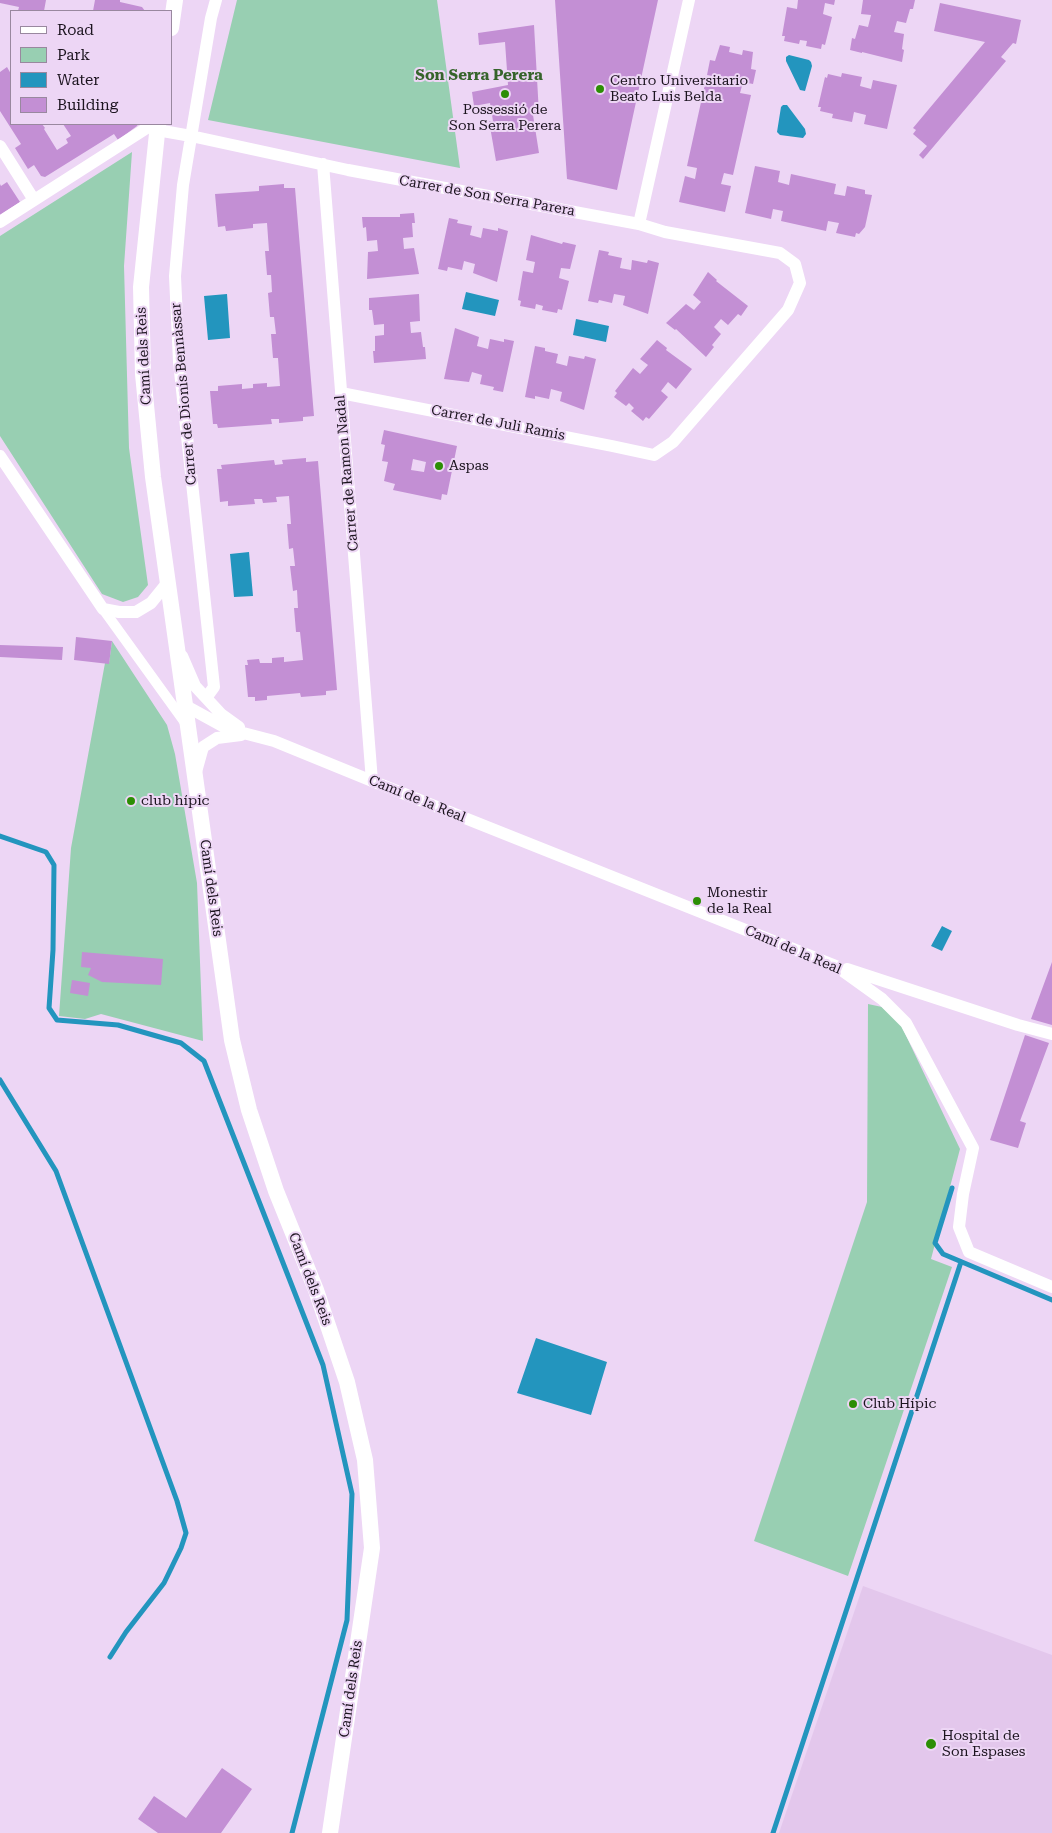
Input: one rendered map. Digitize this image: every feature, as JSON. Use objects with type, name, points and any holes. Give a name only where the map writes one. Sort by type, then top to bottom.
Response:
[{"type":"street","points":[[172,21],[175,0]]},
{"type":"street","name":"Carrer de Dionís Bennàssar","points":[[206,698],[214,687],[178,362],[175,276],[182,185],[211,18],[216,0]]},
{"type":"street","points":[[639,224],[689,0]]},
{"type":"street","points":[[0,222],[156,126]]},
{"type":"street","name":"Carrer de Son Serra Parera","points":[[156,126],[191,136],[358,172],[639,224],[665,232],[780,253],[795,264],[800,282],[788,310],[673,442],[654,456]]},
{"type":"street","name":"Camí dels Reis","points":[[156,126],[141,287],[143,374],[153,477],[232,1040],[249,1110],[276,1192],[316,1290],[347,1382],[364,1460],[372,1548],[330,1833]]},
{"type":"street","points":[[0,146],[34,200]]},
{"type":"street","name":"Carrer de Ramon Nadal","points":[[323,164],[372,781]]},
{"type":"street","name":"Carrer de Juli Ramis","points":[[341,393],[612,446],[654,456]]},
{"type":"street","name":"Camí dels Reis","points":[[0,456],[103,609],[189,729]]},
{"type":"street","points":[[103,609],[136,612],[151,603],[168,582]]},
{"type":"street","points":[[177,645],[195,686],[221,714],[249,734]]},
{"type":"street","name":"Camí de la Real","points":[[186,706],[228,729],[274,740],[836,966],[882,999],[906,1023],[973,1148],[963,1194],[959,1226],[969,1252],[1052,1287]]},
{"type":"street","points":[[195,777],[203,747],[217,738],[249,734]]},
{"type":"street","points":[[836,966],[1018,1025],[1052,1034]]},
{"type":"shaded area","name":"Hospital de Son Espases","points":[[863,1586],[1052,1655],[1052,1833],[779,1833]]},
{"type":"green space","points":[[237,0],[437,0],[460,168],[208,120]]},
{"type":"green space","points":[[132,152],[124,266],[129,448],[148,585],[138,597],[123,602],[102,594],[0,436],[0,236]]},
{"type":"green space","name":"club hípic","points":[[112,641],[167,725],[175,754],[197,883],[203,1041],[101,1014],[85,1019],[59,1016],[71,848],[105,663],[109,663]]},
{"type":"green space","name":"Club Hípic","points":[[868,1004],[882,1007],[900,1023],[960,1149],[931,1259],[952,1267],[848,1576],[754,1541],[867,1202]]},
{"type":"water","points":[[789,55],[811,62],[812,66],[805,91],[800,90],[786,61],[786,57]]},
{"type":"water","points":[[787,105],[805,129],[806,134],[803,138],[780,135],[777,132],[781,107]]},
{"type":"water","points":[[466,292],[499,300],[495,316],[462,309]]},
{"type":"water","points":[[227,294],[230,338],[208,340],[204,296]]},
{"type":"water","points":[[576,319],[609,326],[606,342],[573,335]]},
{"type":"water","points":[[249,552],[253,596],[234,597],[230,554]]},
{"type":"water","points":[[942,926],[952,931],[942,951],[931,946]]},
{"type":"water","points":[[536,1338],[607,1362],[591,1415],[517,1393]]},
{"type":"building","points":[[0,0],[46,0],[44,10],[18,10],[19,7],[0,3]]},
{"type":"building","points":[[95,0],[120,0],[120,2],[142,7],[144,10],[93,10]]},
{"type":"building","name":"Centro Universitario Beato Luis Belda","points":[[555,0],[658,0],[617,190],[567,179]]},
{"type":"building","points":[[798,0],[835,0],[834,5],[825,3],[823,14],[832,17],[825,45],[822,44],[821,49],[806,46],[807,41],[800,40],[799,44],[784,41],[785,36],[782,36],[787,7],[797,9]]},
{"type":"building","points":[[863,0],[915,0],[906,23],[897,21],[894,32],[904,34],[902,62],[850,50],[852,38],[855,39],[859,25],[868,27],[871,15],[861,14]]},
{"type":"building","points":[[940,3],[1021,20],[1016,44],[1013,43],[1001,57],[1006,61],[923,159],[919,155],[927,146],[913,134],[916,130],[913,128],[985,42],[934,31]]},
{"type":"building","name":"Possessió de Son Serra Perera","points":[[534,25],[539,114],[533,115],[539,153],[496,161],[489,121],[493,121],[490,103],[474,106],[472,92],[508,85],[505,42],[479,45],[478,33]]},
{"type":"building","points":[[720,45],[730,47],[729,52],[742,55],[743,50],[753,52],[751,69],[756,70],[753,84],[743,82],[740,93],[751,95],[733,175],[724,173],[721,184],[731,186],[725,212],[679,202],[685,176],[695,179],[697,168],[687,166],[705,84],[714,86],[717,77],[707,75],[710,60],[715,61]]},
{"type":"building","points":[[7,67],[10,72],[10,125],[43,125],[57,150],[68,143],[66,139],[71,136],[64,125],[138,125],[118,140],[114,134],[45,177],[41,176],[34,165],[28,169],[15,148],[21,144],[0,111],[0,72]]},
{"type":"building","points":[[842,73],[862,77],[860,86],[871,89],[873,80],[897,85],[887,129],[864,124],[866,115],[854,112],[852,122],[832,118],[833,114],[820,111],[821,107],[818,107],[825,77],[827,78],[828,74],[841,77]]},
{"type":"building","points":[[755,166],[780,171],[778,182],[789,185],[791,174],[836,184],[834,194],[845,196],[847,186],[865,190],[865,194],[872,195],[865,227],[859,234],[856,233],[855,237],[836,233],[839,223],[828,221],[826,231],[781,221],[783,211],[773,209],[771,219],[745,213]]},
{"type":"building","points":[[7,182],[20,202],[0,215],[0,184],[1,186]]},
{"type":"building","points":[[284,184],[284,188],[295,188],[314,416],[303,417],[303,421],[279,423],[279,419],[271,419],[272,424],[218,428],[217,424],[213,424],[210,391],[218,391],[218,386],[242,384],[242,389],[253,388],[253,384],[267,383],[267,387],[280,386],[278,358],[273,358],[271,334],[276,334],[274,317],[270,317],[268,293],[272,292],[271,275],[267,275],[265,251],[269,251],[267,223],[253,224],[253,228],[226,231],[225,226],[218,227],[215,194],[259,191],[259,186]]},
{"type":"building","points":[[414,213],[415,223],[412,223],[413,237],[403,238],[404,249],[414,248],[419,274],[367,279],[368,252],[378,251],[377,240],[367,241],[366,227],[363,228],[362,217],[400,217],[400,214]]},
{"type":"building","points":[[449,218],[458,220],[457,223],[472,226],[470,235],[481,238],[483,228],[498,231],[498,228],[508,231],[497,282],[473,273],[475,264],[464,261],[462,270],[448,267],[447,271],[438,269]]},
{"type":"building","points":[[531,235],[562,244],[563,242],[576,245],[570,269],[561,268],[559,278],[569,281],[562,310],[558,309],[557,313],[542,310],[543,306],[536,304],[535,309],[520,306],[521,301],[518,300],[523,271],[533,273],[535,262],[526,260]]},
{"type":"building","points":[[599,250],[609,252],[608,255],[622,258],[620,268],[631,270],[632,260],[647,263],[648,260],[659,263],[648,314],[623,305],[625,296],[614,294],[612,303],[599,300],[598,303],[588,301]]},
{"type":"building","points":[[708,272],[716,281],[748,306],[741,316],[738,314],[728,325],[721,319],[714,327],[721,334],[712,345],[714,347],[706,357],[676,329],[666,323],[686,304],[694,310],[701,302],[693,295]]},
{"type":"building","points":[[419,294],[420,321],[410,322],[411,333],[421,332],[426,359],[374,363],[375,336],[384,335],[384,324],[374,325],[372,310],[369,310],[369,298]]},
{"type":"building","points":[[455,328],[479,337],[477,346],[488,349],[490,339],[504,342],[504,339],[514,341],[503,392],[493,390],[494,387],[480,384],[482,375],[472,372],[469,382],[444,379]]},
{"type":"building","points":[[657,340],[667,348],[666,350],[692,369],[676,389],[668,382],[661,391],[668,397],[649,419],[646,417],[643,421],[631,411],[634,408],[629,403],[626,406],[614,397],[617,393],[615,391],[633,368],[640,374],[648,365],[640,359]]},
{"type":"building","points":[[535,346],[558,354],[556,363],[567,366],[569,356],[584,359],[585,356],[596,359],[584,410],[560,401],[562,392],[551,389],[549,399],[535,396],[535,399],[525,397]]},
{"type":"building","name":"Aspas","points":[[384,430],[457,446],[447,495],[442,494],[441,500],[393,490],[395,484],[384,481],[388,462],[382,461],[385,445],[381,444]],"holes":[[[413,459],[426,462],[424,472],[411,470]]]},
{"type":"building","points":[[306,458],[306,462],[318,461],[337,690],[326,691],[326,695],[301,697],[300,693],[267,696],[267,700],[255,701],[255,697],[248,697],[245,665],[248,665],[247,660],[259,659],[260,663],[272,663],[272,658],[284,657],[284,662],[303,660],[300,632],[296,632],[294,608],[298,608],[297,590],[293,591],[290,566],[295,566],[293,548],[289,549],[287,524],[291,524],[289,496],[276,497],[277,502],[263,503],[262,499],[254,499],[255,504],[228,506],[228,501],[220,502],[217,469],[222,469],[221,465],[274,460],[275,465],[283,464],[282,460]]},
{"type":"building","points":[[76,637],[112,641],[109,664],[74,660]]},
{"type":"building","points":[[0,645],[63,647],[62,660],[0,657]]},
{"type":"building","points":[[82,952],[163,959],[161,985],[102,982],[88,975],[91,968],[81,967]]},
{"type":"building","points":[[1052,962],[1052,1025],[1031,1019]]},
{"type":"building","points":[[72,980],[90,983],[88,996],[70,993]]},
{"type":"building","points":[[1025,1035],[1049,1043],[1020,1121],[1026,1123],[1018,1148],[990,1140]]},
{"type":"building","points":[[222,1768],[252,1789],[221,1833],[158,1833],[138,1819],[154,1796],[186,1818]]},
{"type":"waterway","points":[[0,836],[46,852],[54,865],[53,950],[49,1008],[57,1020],[118,1025],[181,1043],[204,1061],[323,1365],[352,1494],[347,1620],[292,1833]]},
{"type":"waterway","points":[[0,1080],[56,1171],[177,1501],[186,1533],[164,1583],[126,1632],[110,1657]]},
{"type":"waterway","points":[[952,1188],[935,1243],[943,1254],[1052,1300]]},
{"type":"waterway","points":[[773,1833],[961,1262]]},
{"type":"place","name":"Centro Universitario Beato Luis Belda","points":[[600,89]]},
{"type":"place","name":"Possessió de Son Serra Perera","points":[[505,94]]},
{"type":"place","name":"Aspas","points":[[439,466]]},
{"type":"place","name":"club hípic","points":[[131,801]]},
{"type":"place","name":"Monestir de la Real","points":[[697,901]]},
{"type":"place","name":"Club Hípic","points":[[853,1404]]},
{"type":"place","name":"Hospital de Son Espases","points":[[931,1744]]},
{"type":"district","name":"Son Serra Perera","points":[[479,76]]}]
